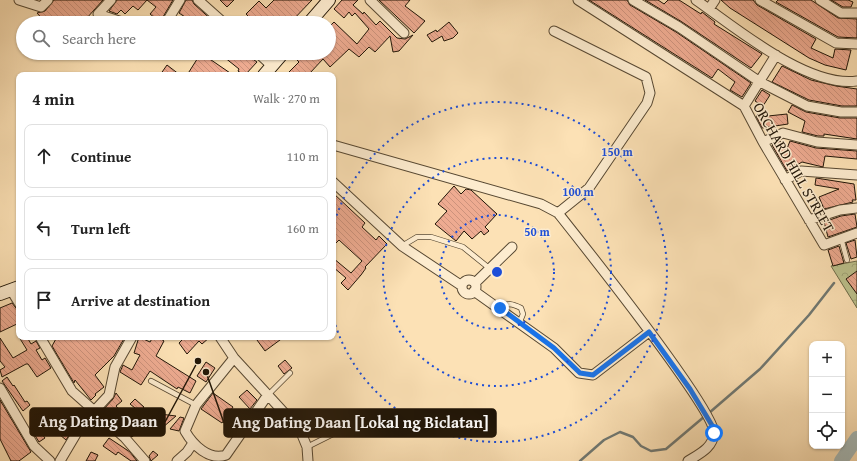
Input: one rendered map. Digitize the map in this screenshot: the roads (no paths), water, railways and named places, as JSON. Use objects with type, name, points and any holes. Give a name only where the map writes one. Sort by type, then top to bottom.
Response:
[{"type":"main road","points":[[315,16],[327,1]]},
{"type":"main road","points":[[268,70],[277,60]]},
{"type":"street","points":[[19,0],[41,7],[48,0]]},
{"type":"street","points":[[104,16],[98,14],[111,0]]},
{"type":"street","points":[[170,16],[180,0]]},
{"type":"street","points":[[198,0],[216,16]]},
{"type":"street","points":[[370,0],[404,33]]},
{"type":"street","name":"ORCHARD HILL STREET","points":[[578,0],[744,106],[763,142],[824,245],[841,238]]},
{"type":"street","points":[[634,0],[679,27],[760,82],[807,106],[841,112],[857,112]]},
{"type":"street","points":[[696,0],[776,55],[820,78],[857,81]]},
{"type":"street","points":[[709,9],[715,0]]},
{"type":"street","points":[[760,0],[773,4],[836,43],[857,44]]},
{"type":"street","points":[[820,0],[840,12],[857,13]]},
{"type":"street","points":[[554,31],[646,77],[650,93],[647,103],[589,188],[558,213]]},
{"type":"street","points":[[744,106],[776,55]]},
{"type":"street","points":[[262,60],[268,70]]},
{"type":"street","points":[[763,142],[783,133],[817,142],[857,145]]},
{"type":"street","points":[[336,146],[541,204],[558,213],[649,332],[699,403],[713,427],[713,439],[707,449],[688,461]]},
{"type":"street","points":[[785,180],[801,171],[857,175]]},
{"type":"street","points":[[336,185],[402,246],[462,286],[468,280],[519,324],[554,348],[580,373],[593,375],[649,332]]},
{"type":"street","points":[[809,220],[840,210],[857,208]]},
{"type":"street","points":[[841,238],[857,234]]},
{"type":"street","points":[[475,287],[489,268],[512,247]]},
{"type":"street","points":[[10,290],[16,299]]},
{"type":"street","points":[[42,340],[72,391],[125,438],[145,461]]},
{"type":"street","points":[[60,461],[82,424],[109,395],[115,367],[130,340]]},
{"type":"street","points":[[222,340],[234,358],[267,396],[300,430],[307,447],[308,461]]},
{"type":"street","points":[[234,358],[196,405],[185,431],[193,443],[208,457],[216,459],[226,455],[267,396]]},
{"type":"street","points":[[0,388],[34,446],[50,461]]},
{"type":"street","points":[[177,461],[187,452],[193,443]]},
{"type":"lane","points":[[402,246],[417,237],[430,237],[463,247],[489,268]]},
{"type":"lane","points":[[841,238],[847,260]]},
{"type":"lane","points":[[500,308],[505,304],[510,303],[521,308],[523,314],[519,324]]},
{"type":"lane","points":[[267,396],[290,374]]},
{"type":"lane","points":[[151,381],[196,405]]},
{"type":"lane","points":[[307,447],[343,429]]},
{"type":"waterway","points":[[709,413],[760,369],[809,315],[834,283]]},
{"type":"waterway","points":[[580,461],[604,440],[620,432],[633,437],[641,446],[651,451],[666,449],[705,416]]},
{"type":"waterway","points":[[841,461],[857,438]]},
{"type":"place","name":"Ang Dating Daan","points":[[198,361]]},
{"type":"place","name":"Ang Dating Daan [Lokal ng Biclatan]","points":[[206,372]]}]
